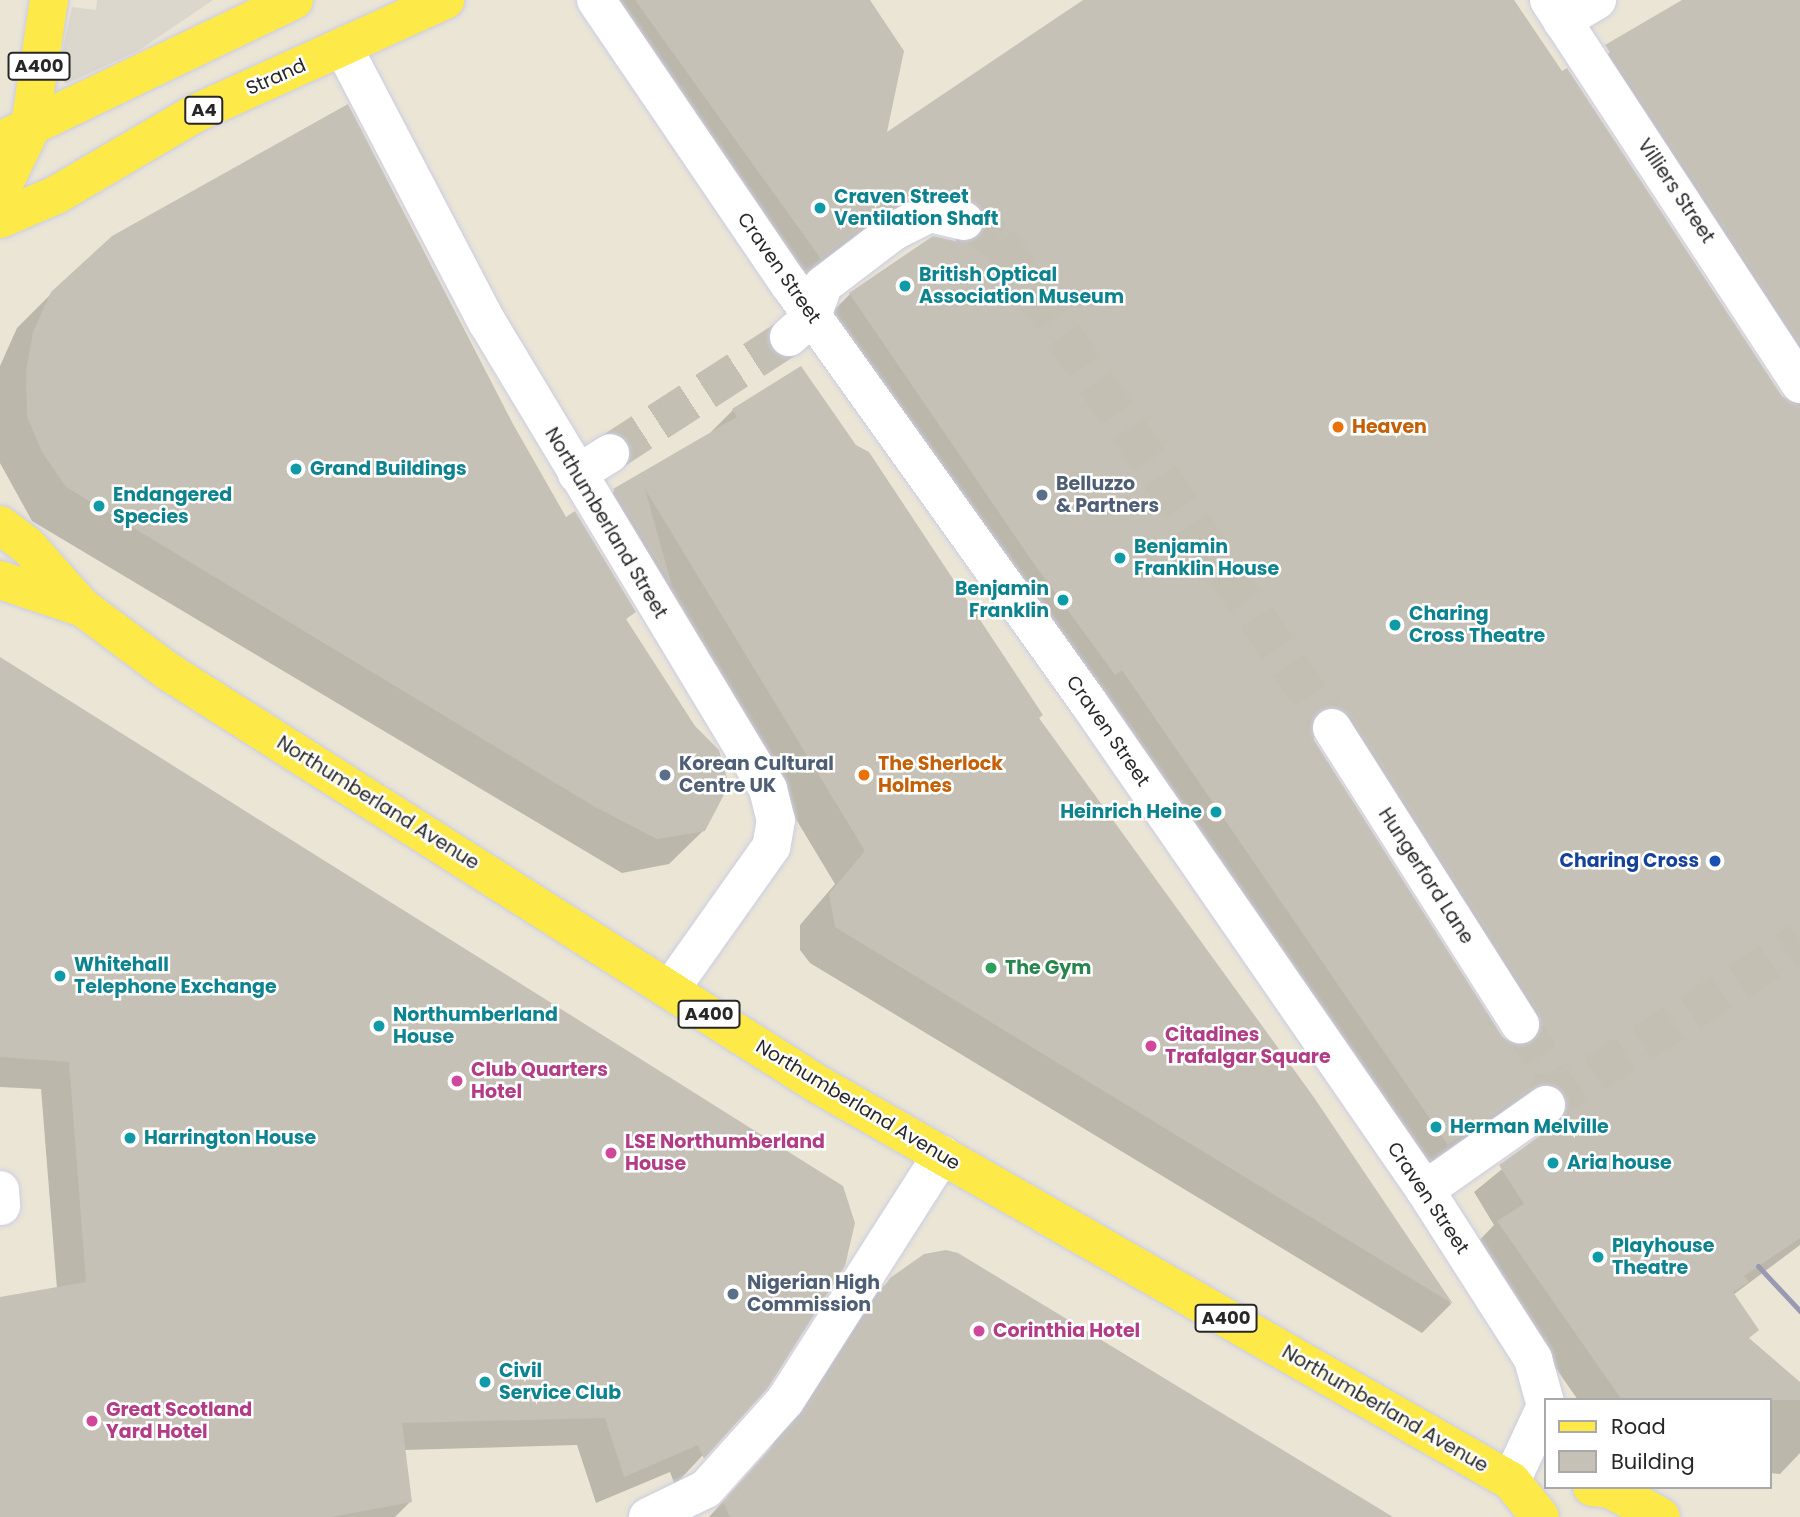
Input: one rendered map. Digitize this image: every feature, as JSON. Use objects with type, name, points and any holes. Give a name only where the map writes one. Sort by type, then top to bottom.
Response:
[{"type":"main road","name":"A400","points":[[0,192],[49,0]]},
{"type":"main road","points":[[15,136],[105,88],[293,0]]},
{"type":"main road","name":"Strand","points":[[0,219],[55,195],[194,114],[445,0]]},
{"type":"main road","name":"Northumberland Avenue","points":[[0,525],[27,545],[82,607],[169,671],[671,988],[942,1155],[1528,1482],[1540,1517]]},
{"type":"main road","name":"Northumberland Avenue","points":[[0,580],[82,607]]},
{"type":"main road","points":[[1611,1489],[1661,1517]]},
{"type":"street","name":"Craven Street","points":[[596,0],[800,326],[1425,1190],[1544,1383],[1545,1398]]},
{"type":"street","points":[[1555,10],[1597,0]]},
{"type":"street","name":"Villiers Street","points":[[1555,10],[1800,384]]},
{"type":"street","name":"Northumberland Street","points":[[343,47],[487,322],[768,789],[776,820],[771,847],[752,878],[671,988]]},
{"type":"street","points":[[800,326],[823,285],[894,231],[930,213],[964,221]]},
{"type":"street","points":[[577,474],[610,453]]},
{"type":"street","name":"Hungerford Lane","points":[[1332,728],[1521,1024]]},
{"type":"street","points":[[1425,1190],[1546,1105]]},
{"type":"street","points":[[648,1517],[706,1489],[785,1401],[942,1155]]},
{"type":"street","points":[[0,1190],[1,1206]]},
{"type":"street","name":"Craven Street","points":[[1528,1482],[1537,1433],[1545,1409]]},
{"type":"shaded area","points":[[97,0],[213,0],[138,51],[66,84],[57,76],[72,7],[96,10]]},
{"type":"building","points":[[635,0],[870,0],[904,51],[887,132],[1083,0],[1514,0],[1562,71],[1567,68],[1782,396],[1800,406],[1800,1238],[1744,1276],[1749,1282],[1733,1292],[1759,1330],[1749,1338],[1800,1382],[1800,1400],[1621,1398],[1497,1221],[1524,1204],[1499,1165],[1559,1122],[1566,1114],[1564,1093],[1555,1085],[1534,1087],[1448,1145],[1122,670],[1115,675],[1032,561],[849,293],[933,236],[960,242],[979,236],[985,225],[979,206],[920,193],[881,213],[821,259]],"holes":[[[1332,706],[1350,716],[1538,1012],[1540,1033],[1531,1043],[1511,1044],[1502,1036],[1314,740],[1313,717]]]},
{"type":"building","points":[[1682,0],[1800,0],[1800,344],[1605,45]]},
{"type":"building","name":"Grand Buildings","points":[[348,104],[513,424],[566,517],[575,511],[636,612],[626,619],[695,726],[719,750],[729,785],[705,831],[657,839],[595,807],[66,487],[42,452],[27,416],[26,372],[33,332],[51,292],[112,236]]},
{"type":"building","points":[[801,366],[856,445],[869,452],[1043,715],[1039,718],[1313,1096],[1453,1304],[835,927],[829,894],[865,851],[645,489],[672,586],[613,489],[737,417],[732,409]]},
{"type":"building","points":[[0,657],[843,1186],[855,1223],[845,1266],[768,1388],[704,1459],[698,1445],[624,1477],[605,1418],[402,1423],[412,1502],[331,1517],[0,1517],[0,1297],[86,1282],[69,1062],[0,1057]]},
{"type":"building","name":"Corinthia Hotel","points":[[946,1250],[958,1253],[1393,1517],[730,1517],[723,1502],[803,1413],[890,1278],[924,1254]]},
{"type":"tunnel","points":[[964,221],[999,241],[1332,728]]},
{"type":"tunnel","points":[[610,453],[789,337]]},
{"type":"tunnel","points":[[1546,1105],[1800,942]]},
{"type":"tunnel","points":[[1520,1024],[1553,1076],[1546,1105]]},
{"type":"railway","points":[[1758,1266],[1800,1311]]},
{"type":"place","name":"Craven Street Ventilation Shaft","points":[[820,208]]},
{"type":"place","name":"British Optical Association Museum","points":[[905,286]]},
{"type":"place","name":"Heaven","points":[[1338,427]]},
{"type":"place","name":"Grand Buildings","points":[[296,469]]},
{"type":"place","name":"Belluzzo & Partners","points":[[1042,495]]},
{"type":"place","name":"Endangered Species","points":[[99,506]]},
{"type":"place","name":"Benjamin Franklin House","points":[[1120,558]]},
{"type":"place","name":"Benjamin Franklin","points":[[1063,600]]},
{"type":"place","name":"Charing Cross Theatre","points":[[1395,625]]},
{"type":"place","name":"Korean Cultural Centre UK","points":[[665,775]]},
{"type":"place","name":"The Sherlock Holmes","points":[[864,775]]},
{"type":"place","name":"Heinrich Heine","points":[[1216,812]]},
{"type":"place","name":"Charing Cross","points":[[1715,861]]},
{"type":"place","name":"The Gym","points":[[991,968]]},
{"type":"place","name":"Whitehall Telephone Exchange","points":[[60,976]]},
{"type":"place","name":"Northumberland House","points":[[379,1026]]},
{"type":"place","name":"Citadines Trafalgar Square","points":[[1151,1046]]},
{"type":"place","name":"Club Quarters Hotel","points":[[457,1081]]},
{"type":"place","name":"Herman Melville","points":[[1436,1127]]},
{"type":"place","name":"Harrington House","points":[[130,1138]]},
{"type":"place","name":"LSE Northumberland House","points":[[611,1153]]},
{"type":"place","name":"Aria house","points":[[1553,1163]]},
{"type":"place","name":"Playhouse Theatre","points":[[1598,1257]]},
{"type":"place","name":"Nigerian High Commission","points":[[733,1294]]},
{"type":"place","name":"Corinthia Hotel","points":[[979,1331]]},
{"type":"place","name":"Civil Service Club","points":[[485,1382]]},
{"type":"place","name":"Great Scotland Yard Hotel","points":[[92,1421]]}]
